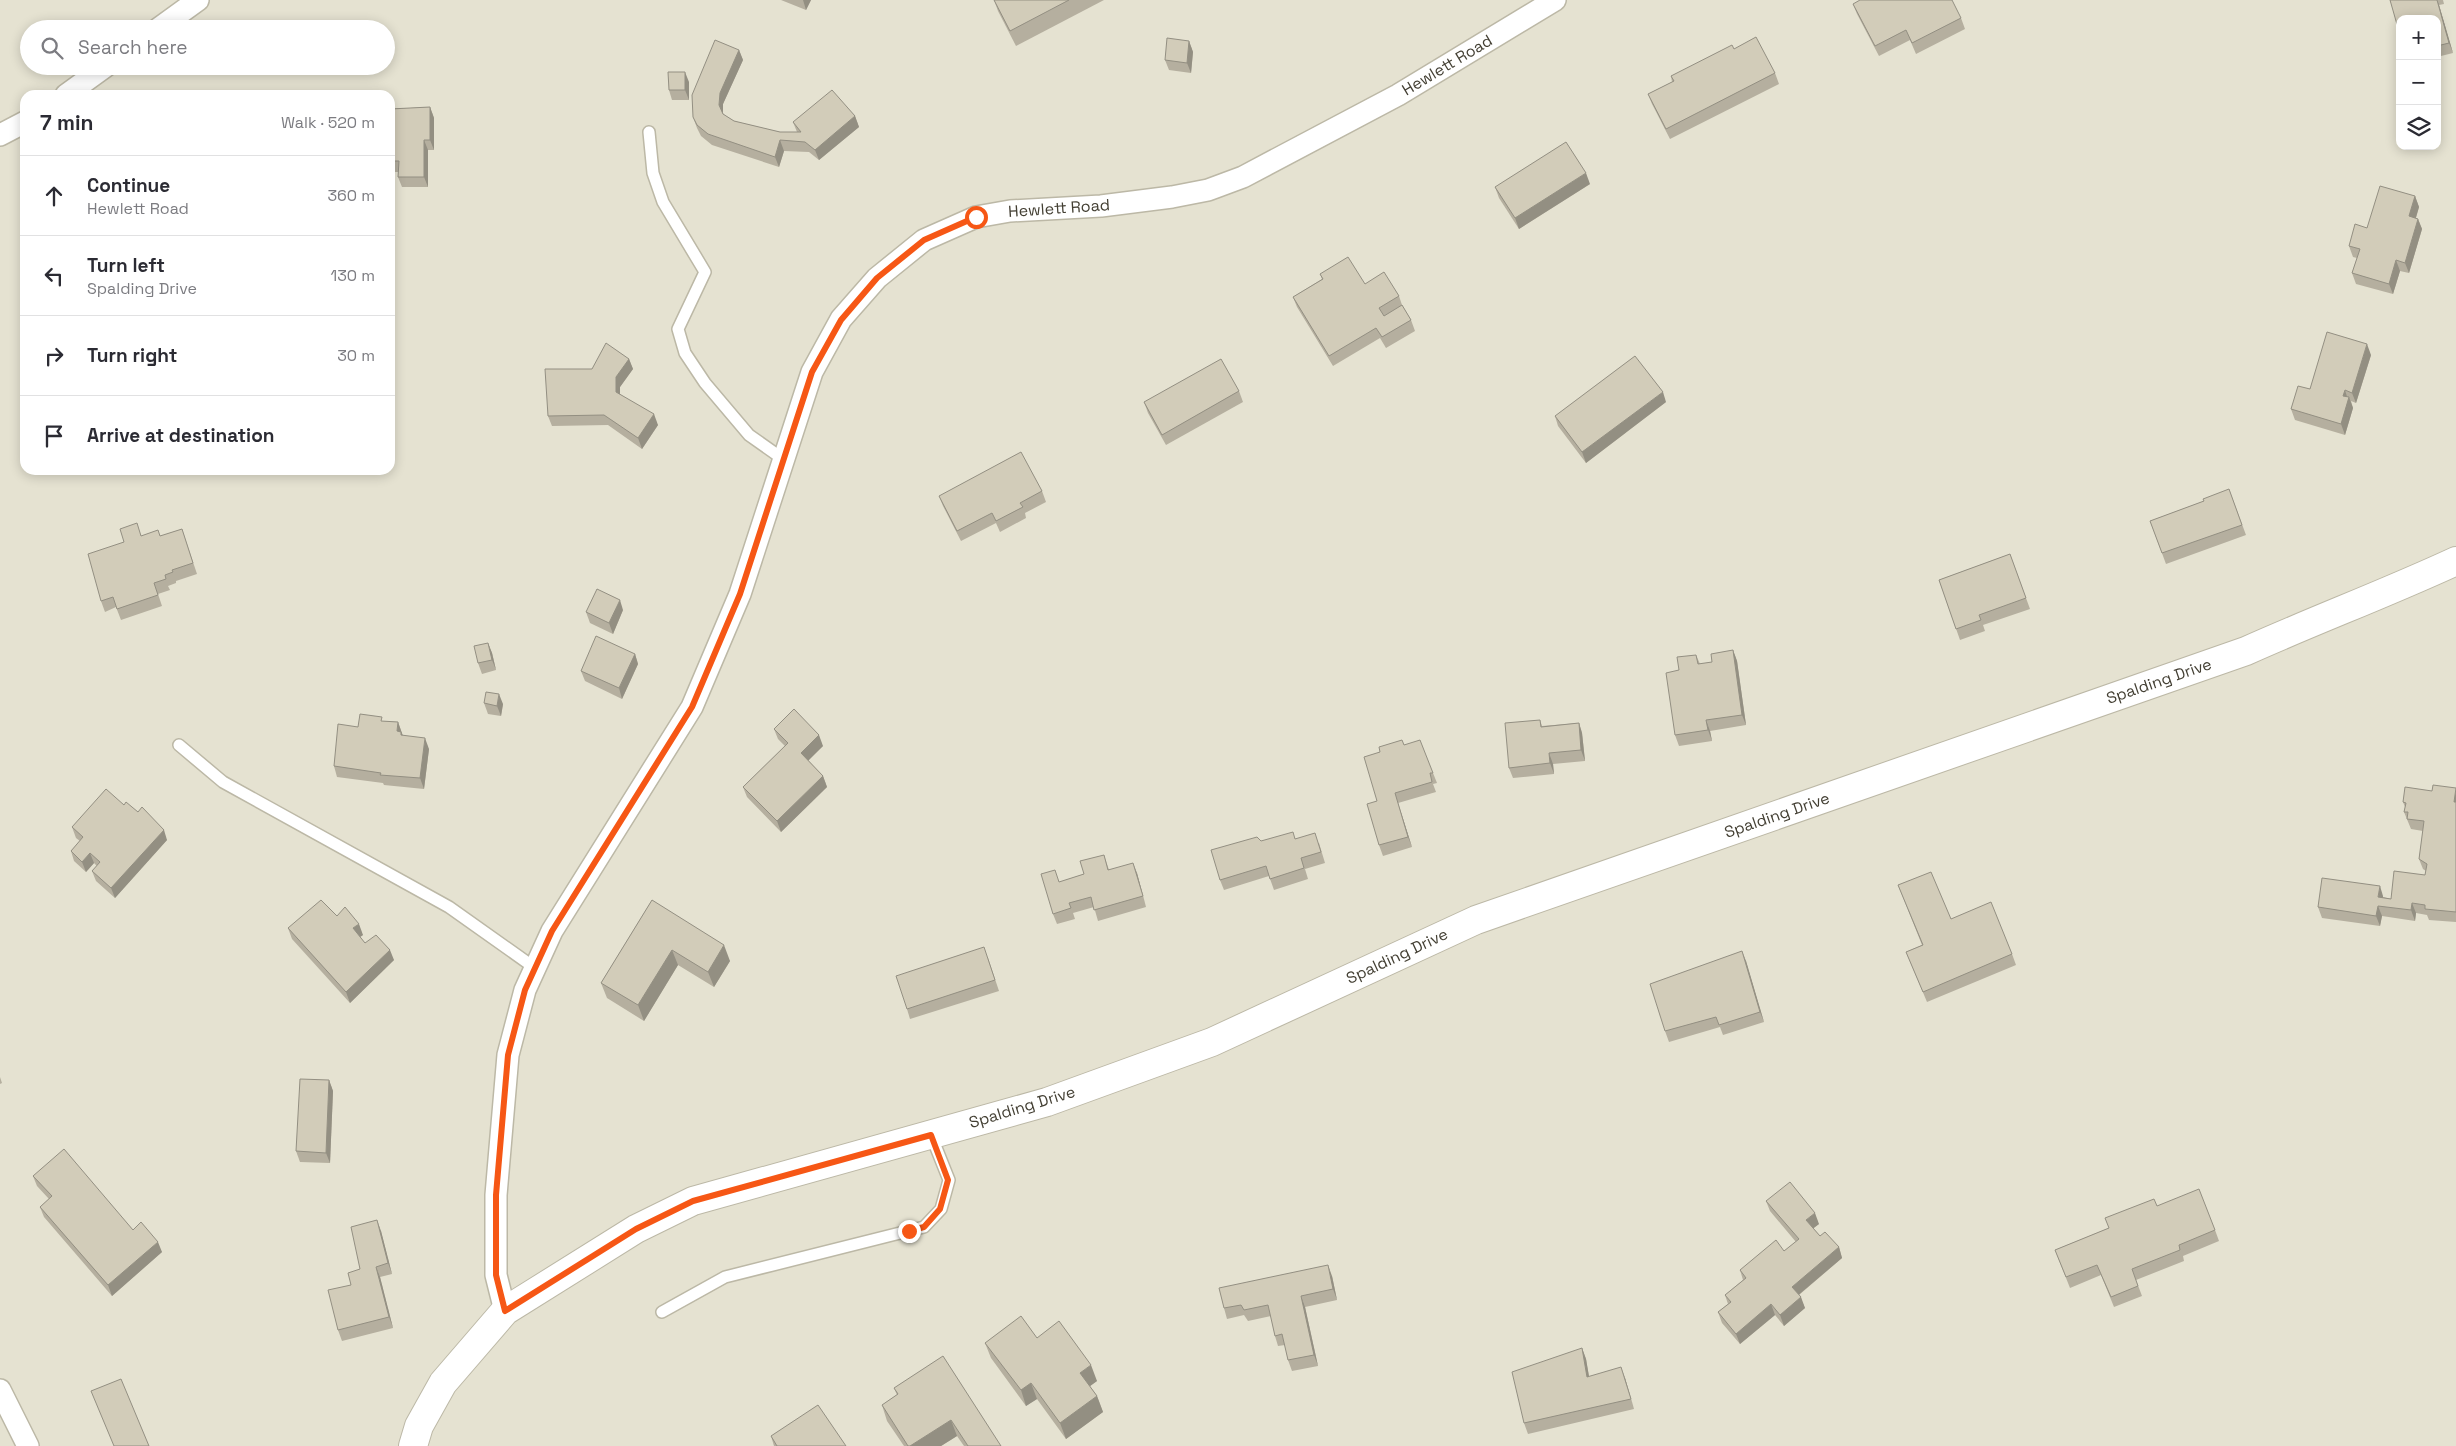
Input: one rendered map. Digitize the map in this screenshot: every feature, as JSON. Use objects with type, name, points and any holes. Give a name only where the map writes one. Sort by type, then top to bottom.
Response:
[{"type":"street","points":[[170,20],[198,0]]},
{"type":"street","name":"Hewlett Road","points":[[505,1311],[496,1275],[496,1195],[508,1055],[525,990],[552,931],[692,707],[740,594],[812,372],[841,320],[877,278],[924,240],[976,217],[1010,211],[1100,206],[1172,198],[1208,190],[1243,177],[1398,95],[1555,0]]},
{"type":"street","points":[[73,90],[94,75]]},
{"type":"street","points":[[0,135],[20,125]]},
{"type":"street","name":"Spalding Drive","points":[[413,1446],[419,1426],[442,1382],[505,1311],[636,1229],[693,1201],[1047,1102],[1212,1042],[1476,920],[2246,651],[2324,616],[2404,585],[2456,561]]},
{"type":"street","points":[[0,1390],[28,1446]]},
{"type":"lane","points":[[649,132],[653,173],[663,202],[706,272],[678,330],[685,353],[704,383],[749,435],[783,459]]},
{"type":"lane","points":[[179,745],[223,782],[449,907],[535,968]]},
{"type":"lane","points":[[662,1312],[725,1278],[924,1227],[940,1209],[948,1180],[931,1135]]},
{"type":"shaded area","points":[[0,0],[2456,0],[2456,1446],[0,1446]]},
{"type":"building","points":[[994,0],[1069,0],[1010,31]]},
{"type":"building","points":[[1860,0],[1952,0],[1961,18],[1912,43],[1906,30],[1875,46],[1853,4]]},
{"type":"building","points":[[2390,0],[2437,0],[2449,43],[2441,45],[2441,15],[2396,15],[2396,21]]},
{"type":"building","points":[[1756,37],[1775,73],[1666,129],[1648,94],[1674,81],[1671,76],[1732,45],[1734,49]]},
{"type":"building","points":[[1167,38],[1189,41],[1187,63],[1165,60]]},
{"type":"building","points":[[715,40],[739,50],[720,93],[719,105],[723,114],[734,121],[780,132],[801,132],[793,122],[832,90],[855,116],[815,150],[805,142],[780,140],[775,157],[708,134],[697,125],[693,117],[692,95]]},
{"type":"building","points":[[668,72],[685,72],[685,90],[669,90]]},
{"type":"building","points":[[430,107],[430,140],[424,140],[424,177],[398,177],[399,161],[395,161],[395,109]]},
{"type":"building","points":[[1566,142],[1586,173],[1515,218],[1495,187]]},
{"type":"building","points":[[2380,186],[2415,196],[2409,216],[2418,219],[2405,263],[2396,260],[2389,284],[2352,273],[2360,249],[2349,246],[2355,224],[2367,228]]},
{"type":"building","points":[[1348,257],[1365,284],[1384,272],[1399,296],[1379,308],[1384,316],[1402,305],[1411,320],[1382,337],[1376,328],[1329,356],[1293,297],[1323,279],[1320,274]]},
{"type":"building","points":[[2327,332],[2367,344],[2352,393],[2345,390],[2343,396],[2349,397],[2341,424],[2291,409],[2298,386],[2310,389]]},
{"type":"building","points":[[606,343],[629,359],[616,377],[616,392],[654,414],[638,438],[604,415],[548,416],[545,369],[592,369]]},
{"type":"building","points":[[1635,356],[1663,392],[1582,452],[1555,416]]},
{"type":"building","points":[[1221,359],[1239,391],[1162,435],[1144,402]]},
{"type":"building","points":[[1021,452],[1042,491],[1020,503],[1023,507],[996,521],[992,513],[957,531],[939,496]]},
{"type":"building","points":[[2229,489],[2242,525],[2162,553],[2150,521],[2204,501],[2203,499]]},
{"type":"building","points":[[137,523],[141,536],[158,530],[160,536],[182,529],[193,563],[172,570],[173,572],[165,575],[166,579],[154,583],[158,595],[117,609],[113,597],[101,601],[88,554],[124,542],[120,529]]},
{"type":"building","points":[[2010,554],[2026,598],[1979,615],[1981,620],[1956,629],[1939,580]]},
{"type":"building","points":[[597,589],[620,600],[609,623],[586,612]]},
{"type":"building","points":[[596,636],[635,654],[619,688],[581,671]]},
{"type":"building","points":[[488,643],[492,660],[478,663],[474,646]]},
{"type":"building","points":[[1733,650],[1742,715],[1706,720],[1708,730],[1675,735],[1666,673],[1679,670],[1677,657],[1696,655],[1698,664],[1712,662],[1711,654]]},
{"type":"building","points":[[486,692],[499,694],[497,706],[484,703]]},
{"type":"building","points":[[794,709],[819,735],[801,753],[823,776],[777,821],[743,787],[788,743],[774,729]]},
{"type":"building","points":[[360,714],[382,717],[381,721],[398,722],[397,731],[401,732],[401,735],[425,738],[420,778],[380,775],[381,773],[334,766],[338,724],[358,727]]},
{"type":"building","points":[[1540,720],[1541,727],[1579,723],[1581,750],[1549,753],[1550,763],[1509,768],[1505,723]]},
{"type":"building","points":[[1402,740],[1404,745],[1420,740],[1433,773],[1430,773],[1432,782],[1395,793],[1408,837],[1379,845],[1367,804],[1377,801],[1364,757],[1380,752],[1379,747]]},
{"type":"building","points":[[2433,785],[2456,788],[2454,802],[2456,802],[2456,912],[2425,909],[2425,905],[2412,903],[2411,910],[2378,906],[2376,916],[2318,907],[2322,878],[2380,886],[2378,897],[2391,899],[2394,871],[2425,875],[2427,864],[2419,859],[2424,821],[2407,819],[2408,812],[2404,812],[2406,803],[2403,802],[2405,787],[2432,791]]},
{"type":"building","points":[[106,789],[124,805],[126,802],[138,812],[142,807],[164,830],[111,888],[92,871],[100,862],[90,853],[82,862],[71,851],[83,837],[72,827]]},
{"type":"building","points":[[1293,832],[1295,839],[1315,833],[1321,852],[1301,858],[1304,868],[1270,879],[1266,866],[1220,880],[1211,850],[1257,837],[1261,841]]},
{"type":"building","points":[[1104,855],[1108,870],[1133,863],[1143,896],[1094,910],[1091,897],[1069,903],[1071,908],[1053,914],[1041,874],[1055,870],[1059,882],[1084,874],[1080,861]]},
{"type":"building","points":[[1931,872],[1951,919],[1991,902],[2012,954],[1923,992],[1906,952],[1923,945],[1898,885]]},
{"type":"building","points":[[321,900],[337,916],[345,907],[359,924],[353,928],[365,943],[376,935],[390,950],[346,992],[288,928]]},
{"type":"building","points":[[652,900],[724,945],[708,972],[672,950],[638,1005],[601,983]]},
{"type":"building","points":[[984,947],[995,980],[907,1009],[896,976]]},
{"type":"building","points":[[1742,951],[1760,1012],[1719,1025],[1716,1017],[1665,1031],[1650,984]]},
{"type":"building","points":[[300,1079],[329,1080],[326,1153],[296,1151]]},
{"type":"building","points":[[64,1149],[133,1230],[141,1222],[158,1242],[108,1285],[40,1207],[52,1196],[33,1176]]},
{"type":"building","points":[[1790,1182],[1815,1213],[1806,1220],[1820,1236],[1825,1232],[1839,1247],[1792,1287],[1801,1297],[1780,1315],[1771,1304],[1736,1334],[1718,1312],[1731,1302],[1725,1295],[1746,1278],[1740,1270],[1776,1240],[1784,1251],[1799,1239],[1766,1201]]},
{"type":"building","points":[[2199,1189],[2215,1230],[2179,1245],[2180,1250],[2132,1269],[2138,1286],[2111,1297],[2097,1265],[2066,1277],[2055,1250],[2109,1228],[2105,1218],[2154,1199],[2157,1206]]},
{"type":"building","points":[[377,1220],[388,1263],[376,1267],[389,1317],[338,1330],[328,1290],[351,1285],[348,1273],[360,1269],[351,1227]]},
{"type":"building","points":[[1328,1265],[1333,1289],[1301,1296],[1314,1355],[1288,1360],[1282,1334],[1275,1336],[1268,1305],[1244,1310],[1241,1305],[1224,1308],[1219,1288]]},
{"type":"building","points":[[1021,1316],[1037,1338],[1059,1321],[1091,1365],[1080,1373],[1097,1396],[1060,1423],[1031,1383],[1021,1390],[985,1343]]},
{"type":"building","points":[[1582,1348],[1587,1377],[1621,1367],[1631,1399],[1524,1423],[1512,1372]]},
{"type":"building","points":[[943,1356],[1001,1446],[968,1446],[951,1420],[908,1446],[882,1405],[898,1394],[894,1388]]},
{"type":"building","points":[[121,1379],[149,1446],[114,1446],[91,1391]]},
{"type":"building","points":[[818,1405],[846,1446],[777,1446],[771,1436]]},
{"type":"route","points":[[909,1231],[924,1227],[940,1209],[948,1180],[942,1158],[931,1135],[693,1201],[636,1229],[505,1311],[496,1275],[496,1195],[508,1055],[525,990],[552,931],[692,707],[740,594],[812,372],[841,320],[877,278],[924,240],[976,217]]}]
